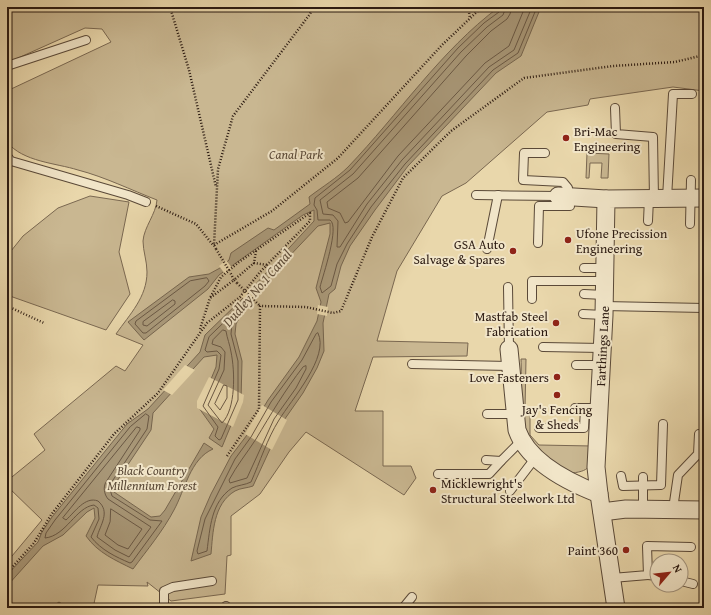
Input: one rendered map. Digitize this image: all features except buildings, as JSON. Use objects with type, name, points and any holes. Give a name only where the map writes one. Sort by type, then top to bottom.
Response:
[{"type":"street","points":[[567,201],[697,198]]},
{"type":"street","name":"Farthings Lane","points":[[606,199],[601,365],[592,408],[596,467],[612,578],[614,608]]},
{"type":"street","points":[[509,358],[515,414],[521,441],[536,457],[553,470],[577,486],[599,494]]},
{"type":"street","points":[[602,512],[626,509],[704,510]]},
{"type":"lane","points":[[7,66],[86,40]]},
{"type":"lane","points":[[648,221],[657,198],[673,94],[692,94]]},
{"type":"lane","points":[[615,108],[616,134],[652,137],[657,198]]},
{"type":"lane","points":[[545,153],[524,153],[523,180],[563,182],[568,188],[567,201]]},
{"type":"lane","points":[[7,156],[12,161],[128,195],[146,202]]},
{"type":"lane","points":[[690,224],[697,198],[691,180]]},
{"type":"lane","points":[[476,195],[498,195],[567,201]]},
{"type":"lane","points":[[487,249],[498,195]]},
{"type":"lane","points":[[538,243],[539,206],[567,201]]},
{"type":"lane","points":[[584,268],[604,293]]},
{"type":"lane","points":[[532,299],[532,280],[604,293],[704,308]]},
{"type":"lane","points":[[412,364],[509,358],[508,288]]},
{"type":"lane","points":[[584,294],[604,293]]},
{"type":"lane","points":[[583,314],[604,293]]},
{"type":"lane","points":[[544,347],[602,348]]},
{"type":"lane","points":[[576,365],[601,365]]},
{"type":"lane","points":[[539,428],[584,428],[592,408],[574,408]]},
{"type":"lane","points":[[488,414],[515,414]]},
{"type":"lane","points":[[621,476],[623,486],[643,481],[661,485],[663,424]]},
{"type":"lane","points":[[673,509],[678,475],[698,454],[698,434],[704,434]]},
{"type":"lane","points":[[438,474],[489,474],[521,441]]},
{"type":"lane","points":[[510,491],[536,457]]},
{"type":"lane","points":[[486,460],[501,461]]},
{"type":"lane","points":[[643,481],[643,509]]},
{"type":"lane","points":[[612,578],[648,575],[647,546],[691,547]]},
{"type":"lane","points":[[164,608],[164,591],[173,587],[212,581]]},
{"type":"lane","points":[[689,583],[693,584]]},
{"type":"lane","points":[[403,608],[412,597]]},
{"type":"path","points":[[170,7],[189,70],[217,190]]},
{"type":"path","points":[[214,245],[218,169],[233,116],[310,14],[313,7]]},
{"type":"path","points":[[468,7],[470,18]]},
{"type":"path","points":[[214,245],[272,211],[338,158],[442,45],[482,7]]},
{"type":"path","points":[[156,206],[196,224],[214,245],[234,280],[260,306],[306,307],[334,313],[342,311],[372,237],[403,178],[451,131],[524,78],[613,66],[675,62],[704,55]]},
{"type":"path","points":[[7,572],[34,543],[51,515],[114,434],[158,393],[207,323],[240,297],[310,221],[310,213],[221,277],[210,298],[200,332]]},
{"type":"path","points":[[210,298],[254,263],[256,251]]},
{"type":"path","points":[[254,263],[268,265]]},
{"type":"path","points":[[7,306],[44,323]]},
{"type":"path","points":[[227,456],[259,409],[260,306]]},
{"type":"green space","name":"Canal Park","points":[[7,7],[704,7],[704,91],[673,87],[590,99],[588,105],[547,112],[466,183],[442,196],[397,271],[377,341],[468,343],[467,356],[373,357],[355,411],[383,411],[383,466],[411,466],[416,478],[404,495],[306,432],[289,452],[260,494],[231,516],[231,555],[227,556],[225,594],[171,601],[147,582],[148,586],[98,585],[93,608],[7,608],[7,562],[42,520],[7,486],[7,481],[45,450],[34,434],[116,366],[125,371],[143,345],[116,334],[137,305],[144,289],[147,272],[143,241],[145,231],[155,210],[157,200],[88,173],[31,158],[14,149],[7,142],[7,87],[9,90],[111,42],[102,29],[85,28],[7,63]]},
{"type":"green space","points":[[587,153],[609,154],[608,178],[601,178],[602,163],[590,163],[589,178],[586,178]]},
{"type":"green space","points":[[90,196],[129,202],[119,252],[130,294],[106,330],[7,295],[7,256],[23,236],[58,208]]},
{"type":"green space","points":[[521,359],[526,359],[525,410],[530,411],[530,435],[539,445],[592,446],[590,466],[584,470],[572,473],[566,470],[542,454],[528,439],[523,423],[522,412]]},
{"type":"water","name":"Dudley No.1 Canal","points":[[499,7],[541,7],[521,56],[496,73],[408,166],[350,246],[341,266],[335,289],[329,294],[323,323],[324,351],[317,368],[303,393],[282,423],[253,486],[235,491],[222,503],[218,511],[212,537],[211,554],[191,561],[201,517],[231,456],[247,435],[268,400],[299,357],[317,321],[321,302],[316,288],[330,234],[330,223],[318,226],[244,304],[245,307],[236,324],[235,334],[242,361],[241,401],[222,447],[209,438],[214,429],[199,408],[216,367],[217,355],[204,357],[153,413],[151,430],[113,487],[114,492],[151,517],[160,516],[165,510],[204,443],[213,449],[205,454],[193,467],[170,518],[133,569],[101,552],[86,536],[95,518],[94,508],[87,512],[63,535],[43,546],[7,586],[7,575],[38,542],[42,532],[52,517],[127,424],[148,409],[200,352],[205,335],[242,299],[314,221],[314,210],[303,215],[219,275],[208,289],[144,340],[128,322],[189,277],[209,274],[220,268],[229,260],[231,253],[268,228],[274,230],[310,204],[309,197],[348,167],[439,63],[478,24]]},
{"type":"water","points":[[59,602],[68,608],[50,608]]},
{"type":"pier","points":[[226,260],[232,268],[225,274],[219,266]]},
{"type":"pier","points":[[248,289],[255,295],[248,303],[241,296]]},
{"type":"pier","points":[[318,305],[328,307],[327,316],[317,314]]},
{"type":"pier","points":[[185,365],[195,370],[172,395],[163,390]]},
{"type":"pier","points":[[209,377],[244,395],[243,402],[233,427],[197,408],[197,401]]},
{"type":"pier","points":[[262,405],[287,420],[272,450],[245,434]]},
{"type":"place","name":"Bri-Mac Engineering","points":[[566,138]]},
{"type":"place","name":"Ufone Precission Engineering","points":[[568,240]]},
{"type":"place","name":"GSA Auto Salvage & Spares","points":[[513,251]]},
{"type":"place","name":"Mastfab Steel Fabrication","points":[[556,323]]},
{"type":"place","name":"Love Fasteners","points":[[557,377]]},
{"type":"place","name":"Jay's Fencing & Sheds","points":[[557,395]]},
{"type":"place","name":"Micklewright's Structural Steelwork Ltd","points":[[433,490]]},
{"type":"place","name":"Paint 360","points":[[626,550]]},
{"type":"park label","name":"Black Country Millennium Forest","points":[[152,478]]}]
